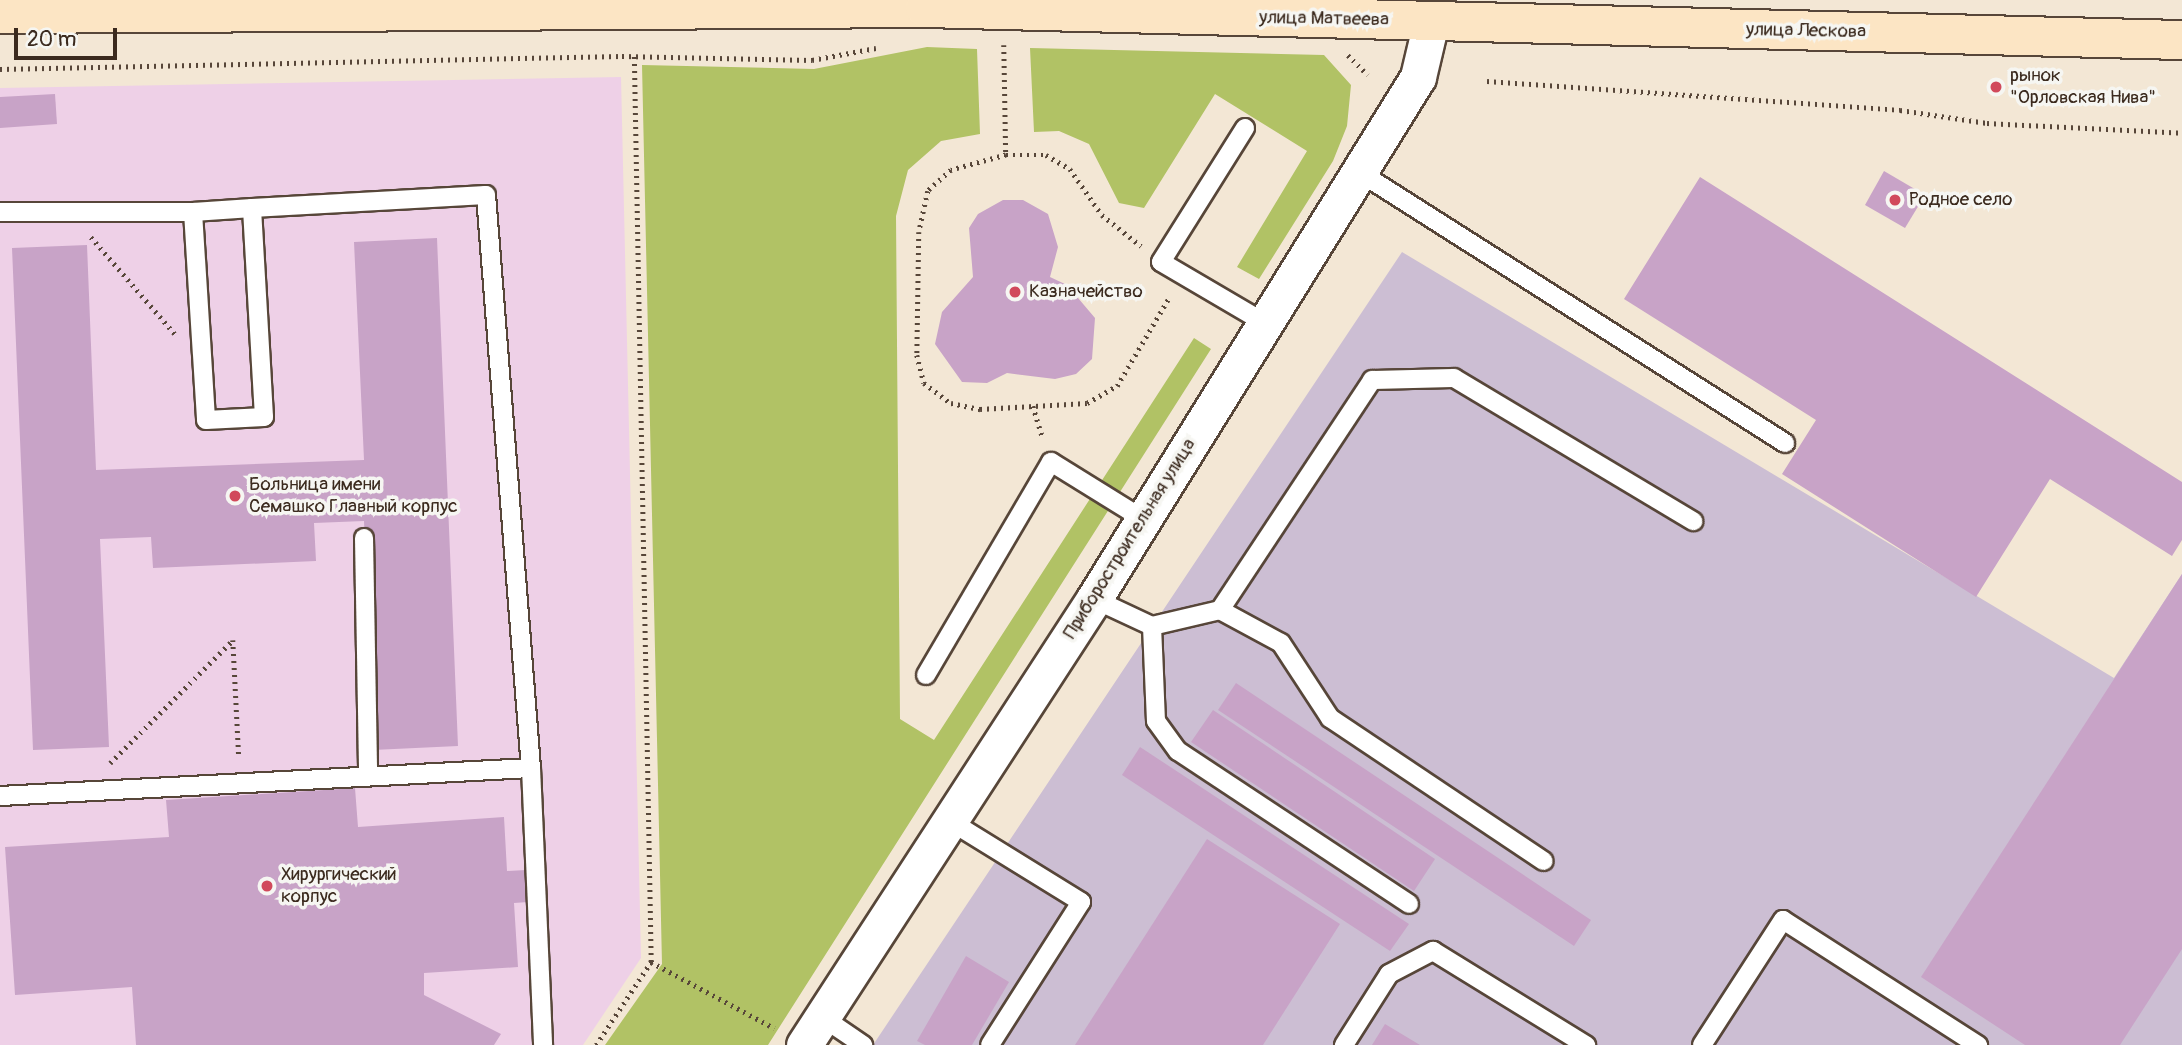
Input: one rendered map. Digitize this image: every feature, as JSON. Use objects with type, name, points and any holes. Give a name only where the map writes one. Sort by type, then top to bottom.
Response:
[{"type":"main road","name":"улица Матвеева","points":[[0,14],[139,7],[846,4],[1063,6],[1431,22]]},
{"type":"main road","name":"улица Лескова","points":[[1431,22],[2182,40]]},
{"type":"street","name":"Приборостроительная улица","points":[[810,1035],[1094,599],[1418,77],[1431,22]]},
{"type":"lane","points":[[1245,128],[1161,262],[1265,323]]},
{"type":"lane","points":[[1359,172],[1785,443]]},
{"type":"lane","points":[[0,212],[72,216],[193,212],[486,195],[531,768],[543,1045]]},
{"type":"lane","points":[[193,212],[206,420],[264,417],[252,208]]},
{"type":"lane","points":[[1220,610],[1372,380],[1454,378],[1693,520]]},
{"type":"lane","points":[[926,675],[1051,462],[1143,519]]},
{"type":"lane","points":[[363,538],[368,773]]},
{"type":"lane","points":[[1094,599],[1152,626],[1220,610],[1280,643],[1330,718],[1544,861]]},
{"type":"lane","points":[[1152,626],[1156,722],[1178,751],[1409,904]]},
{"type":"lane","points":[[0,796],[240,779],[531,768]]},
{"type":"lane","points":[[950,821],[1081,902],[990,1045]]},
{"type":"lane","points":[[1702,1045],[1783,920],[1978,1045]]},
{"type":"lane","points":[[1344,1045],[1389,974],[1433,951],[1587,1045]]},
{"type":"lane","points":[[810,1035],[863,1045]]},
{"type":"path","points":[[1004,41],[1006,155]]},
{"type":"path","points":[[0,69],[634,55],[651,962],[596,1045]]},
{"type":"path","points":[[1487,80],[1900,110],[1987,123],[2182,132]]},
{"type":"path","points":[[1161,262],[1102,215],[1070,169],[1046,155],[1006,155],[951,170],[928,191],[919,232],[917,355],[924,383],[951,403],[1033,406],[1087,403],[1117,386],[1183,275]]},
{"type":"path","points":[[72,216],[203,367]]},
{"type":"path","points":[[1033,406],[1051,462]]},
{"type":"path","points":[[83,790],[233,640],[240,779]]},
{"type":"path","points":[[651,962],[810,1035]]},
{"type":"shaded area","points":[[621,77],[641,958],[583,1045],[0,1045],[0,88]]},
{"type":"shaded area","points":[[1402,252],[2114,678],[2182,574],[2182,1045],[873,1045]]},
{"type":"green space","points":[[927,47],[977,49],[980,134],[941,141],[908,170],[896,216],[900,719],[934,740],[1194,338],[1211,349],[768,1045],[605,1045],[662,964],[642,65],[814,69]]},
{"type":"green space","points":[[1030,48],[1324,55],[1351,85],[1347,126],[1333,161],[1259,279],[1237,267],[1307,151],[1215,94],[1144,208],[1119,203],[1089,144],[1059,131],[1034,132]]},
{"type":"building","points":[[55,94],[57,124],[0,128],[0,97]]},
{"type":"building","name":"Родное село","points":[[1884,171],[1925,195],[1905,228],[1865,205]]},
{"type":"building","points":[[1700,177],[2182,482],[2182,540],[2172,556],[2050,479],[1976,597],[1782,474],[1816,420],[1624,299]]},
{"type":"building","name":"Казначейство","points":[[1003,200],[1023,200],[1048,214],[1058,247],[1050,277],[1067,285],[1095,318],[1092,359],[1076,374],[1055,379],[1007,373],[987,383],[962,382],[935,344],[942,312],[973,277],[969,228],[978,214]]},
{"type":"building","name":"Больница имени Семашко Главный корпус","points":[[437,238],[458,746],[373,750],[364,521],[314,523],[316,561],[153,568],[151,537],[100,539],[109,747],[33,750],[12,248],[87,245],[96,470],[364,460],[354,242]]},
{"type":"building","points":[[2182,574],[2182,949],[2120,1045],[2025,1045],[1921,977]]},
{"type":"building","points":[[1236,683],[1591,920],[1574,946],[1218,710]]},
{"type":"building","points":[[1213,710],[1435,859],[1414,891],[1191,742]]},
{"type":"building","points":[[1140,747],[1409,924],[1390,951],[1122,775]]},
{"type":"building","name":"Хирургический корпус","points":[[355,788],[358,827],[504,817],[507,871],[526,870],[528,902],[514,903],[518,967],[424,973],[424,995],[501,1034],[494,1045],[136,1045],[132,987],[15,995],[5,847],[169,837],[166,800]]},
{"type":"building","points":[[1207,839],[1340,924],[1263,1045],[1075,1045]]},
{"type":"building","points":[[966,956],[1009,982],[972,1045],[925,1045],[917,1041]]},
{"type":"building","points":[[1385,1024],[1420,1045],[1372,1045]]},
{"type":"place","name":"рынок \"Орловская Нива\"","points":[[1996,87]]},
{"type":"place","name":"Родное село","points":[[1895,200]]},
{"type":"place","name":"Казначейство","points":[[1015,292]]},
{"type":"place","name":"Больница имени Семашко Главный корпус","points":[[235,496]]},
{"type":"place","name":"Хирургический корпус","points":[[267,886]]}]
